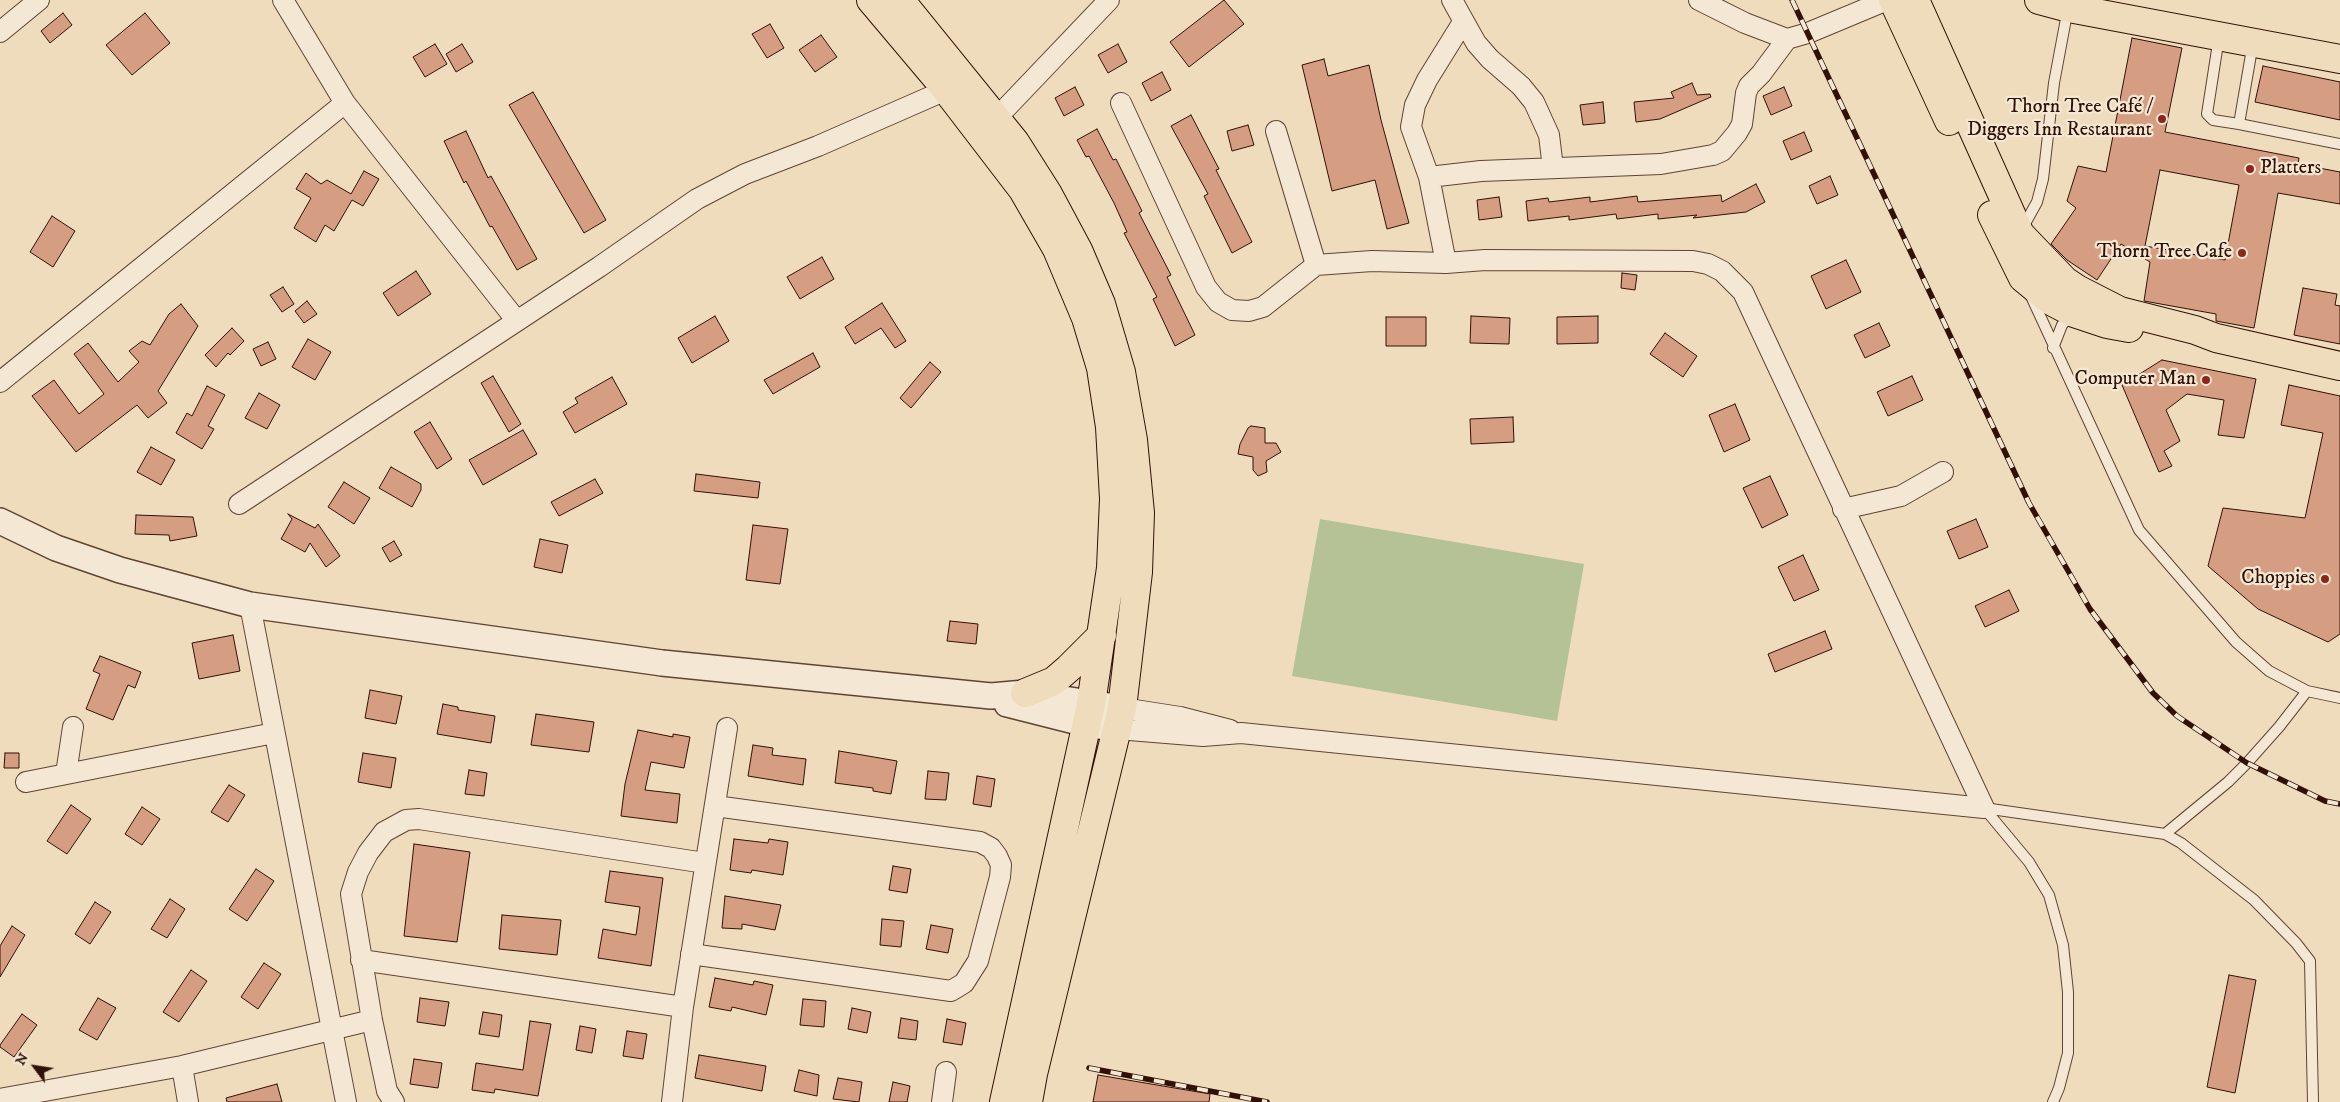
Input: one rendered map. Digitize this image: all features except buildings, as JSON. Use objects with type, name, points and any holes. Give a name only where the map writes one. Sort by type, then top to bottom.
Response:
[{"type":"main road","points":[[871,0],[946,90],[989,126],[1015,142],[1043,187],[1078,250],[1101,304],[1121,372],[1133,440],[1140,513],[1138,572],[1120,719],[1033,1074],[1028,1102]]},
{"type":"main road","points":[[900,0],[989,126],[1057,249],[1086,318],[1101,368],[1110,427],[1114,499],[1111,568],[1102,635],[1088,714],[1004,1102]]},
{"type":"main road","points":[[1894,0],[2012,238],[2065,280],[2089,296],[2120,311],[2195,330],[2216,338],[2340,366]]},
{"type":"main road","points":[[1915,0],[2012,238],[2023,278],[2052,301],[2074,313],[2108,324],[2190,338],[2216,338]]},
{"type":"main road","points":[[2039,0],[2069,4],[2340,60]]},
{"type":"main road","points":[[1025,693],[1054,681],[1102,635]]},
{"type":"street","points":[[0,32],[39,0]]},
{"type":"street","points":[[282,0],[345,103],[517,321]]},
{"type":"street","points":[[989,126],[1109,0]]},
{"type":"street","points":[[1452,0],[1463,22],[1490,59],[1521,86],[1534,102],[1549,135],[1554,168]]},
{"type":"street","points":[[1698,0],[1745,23],[1787,39]]},
{"type":"street","points":[[1429,177],[1481,171],[1661,164],[1705,157],[1722,151],[1738,133],[1742,124],[1746,93],[1749,86],[1761,74],[1787,39],[1887,0]]},
{"type":"street","points":[[1446,263],[1429,177],[1411,127],[1415,105],[1427,80],[1463,22]]},
{"type":"street","points":[[240,504],[517,321],[696,199],[746,174],[818,146],[946,90]]},
{"type":"street","points":[[0,382],[345,103]]},
{"type":"street","points":[[1121,103],[1206,287],[1218,302],[1232,310],[1249,311],[1263,307],[1316,266],[1372,261],[1446,263],[1486,260],[1693,262],[1708,264],[1722,270],[1743,292],[1984,808]]},
{"type":"street","points":[[1276,131],[1316,266]]},
{"type":"street","points":[[1843,509],[1901,496],[1943,472]]},
{"type":"street","points":[[0,521],[56,548],[120,570],[250,605],[662,663],[991,696],[1025,693],[1088,714]]},
{"type":"street","points":[[250,605],[346,1102]]},
{"type":"street","points":[[991,696],[1011,706],[1120,719],[1206,722],[1241,733],[1984,808]]},
{"type":"street","points":[[66,774],[73,727]]},
{"type":"street","points":[[672,1102],[683,1007],[727,728]]},
{"type":"street","points":[[26,782],[274,733]]},
{"type":"street","points":[[691,954],[951,990],[964,983],[978,961],[1000,877],[1001,865],[997,856],[991,848],[980,842],[714,806]]},
{"type":"street","points":[[394,1102],[387,1091],[372,1020],[351,894],[358,872],[384,832],[406,820],[419,819],[705,863]]},
{"type":"street","points":[[361,960],[683,1007]]},
{"type":"street","points":[[0,1099],[182,1066],[331,1028],[372,1020]]},
{"type":"street","points":[[182,1066],[188,1102]]},
{"type":"street","points":[[942,1102],[946,1072]]},
{"type":"lane","points":[[2012,238],[2037,202],[2044,179],[2054,83],[2069,4]]},
{"type":"lane","points":[[2220,36],[2208,114],[2213,120],[2340,144]]},
{"type":"lane","points":[[2239,124],[2253,43]]},
{"type":"lane","points":[[2023,278],[2053,348],[2138,530],[2236,642],[2269,671],[2307,691],[2340,698]]},
{"type":"lane","points":[[2053,348],[2062,325],[2074,313]]},
{"type":"lane","points":[[2165,834],[2228,782],[2247,763],[2279,728],[2307,691]]},
{"type":"lane","points":[[1984,808],[2165,834],[2181,843],[2254,900],[2296,943],[2310,961],[2314,1102]]},
{"type":"lane","points":[[1984,808],[2029,862],[2049,895],[2063,945],[2068,992],[2068,1053],[2053,1102]]},
{"type":"green space","points":[[1320,519],[1584,564],[1557,721],[1292,676]]},
{"type":"railway","points":[[1792,0],[2029,503],[2090,609],[2153,693],[2177,716],[2247,763],[2325,801],[2340,804]]},
{"type":"railway","points":[[1089,1068],[1267,1102]]},
{"type":"place","name":"Thorn Tree Café / Diggers Inn Restaurant","points":[[2162,119]]},
{"type":"place","name":"Platters","points":[[2250,169]]},
{"type":"place","name":"Thorn Tree Cafe","points":[[2242,253]]},
{"type":"place","name":"Computer Man","points":[[2206,380]]},
{"type":"place","name":"Choppies","points":[[2325,579]]}]
